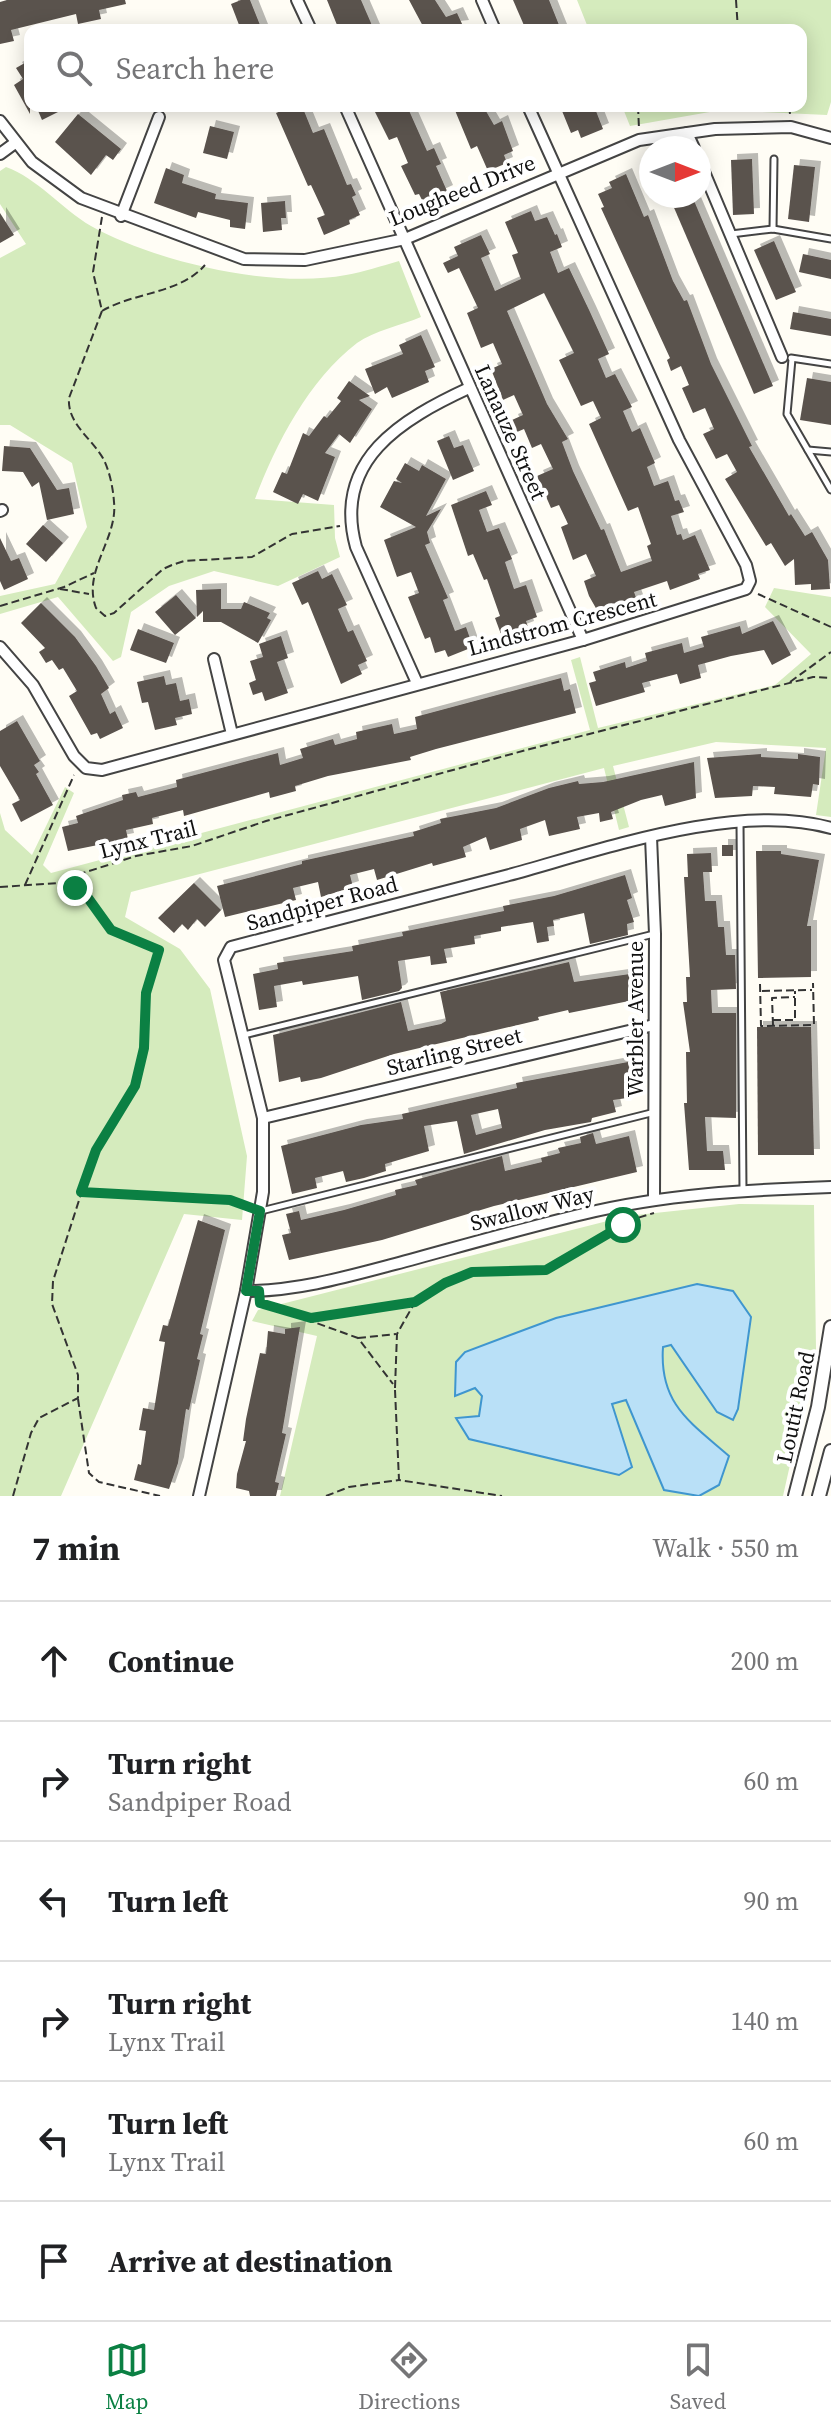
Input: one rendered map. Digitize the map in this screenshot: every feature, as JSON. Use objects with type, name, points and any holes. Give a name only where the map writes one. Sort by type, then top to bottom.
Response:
[{"type":"street","points":[[297,0],[308,24]]},
{"type":"street","points":[[482,0],[492,24]]},
{"type":"street","name":"Lanauze Street","points":[[348,112],[583,640]]},
{"type":"street","points":[[531,112],[679,440],[746,565],[750,581],[746,589]]},
{"type":"street","points":[[121,216],[159,117]]},
{"type":"street","name":"Lougheed Drive","points":[[0,121],[15,143],[50,178],[121,216],[244,259],[305,260],[405,239],[639,140]]},
{"type":"street","name":"Lougheed Drive","points":[[666,136],[791,127],[831,138]]},
{"type":"street","points":[[0,154],[15,143]]},
{"type":"street","points":[[711,189],[787,358]]},
{"type":"street","points":[[417,683],[350,525],[358,481],[391,431],[430,406],[469,388]]},
{"type":"street","name":"Lindstrom Crescent","points":[[80,763],[102,770],[583,640],[746,589]]},
{"type":"street","points":[[0,647],[33,685],[80,763]]},
{"type":"street","points":[[214,659],[232,734]]},
{"type":"street","name":"Sandpiper Road","points":[[199,1496],[246,1291],[260,1211],[263,1118],[224,960],[231,947],[651,837],[740,821],[795,820],[831,828]]},
{"type":"street","name":"Warbler Avenue","points":[[651,837],[655,934],[654,1200]]},
{"type":"street","name":"Starling Street","points":[[263,1118],[654,1025]]},
{"type":"street","name":"Swallow Way","points":[[246,1291],[336,1279],[585,1214],[654,1200],[743,1190],[831,1187]]},
{"type":"street","name":"Loutit Road","points":[[795,1496],[830,1348],[831,1327]]},
{"type":"street","name":"Loutit Road","points":[[819,1496],[831,1451]]},
{"type":"lane","points":[[773,229],[774,159]]},
{"type":"lane","points":[[730,234],[773,229],[831,239]]},
{"type":"lane","points":[[831,364],[787,358],[787,414],[831,490]]},
{"type":"lane","points":[[807,449],[831,452]]},
{"type":"lane","points":[[740,821],[743,1190]]},
{"type":"lane","points":[[242,1036],[655,934]]},
{"type":"lane","points":[[260,1211],[656,1112]]},
{"type":"path","points":[[736,0],[738,24]]},
{"type":"path","points":[[638,112],[639,140]]},
{"type":"path","points":[[105,208],[98,229],[93,272],[102,311],[69,398],[68,410],[105,463],[112,483],[114,522],[95,572],[92,594],[96,608],[105,616],[114,613],[163,569],[184,561],[252,557],[292,534],[350,525]]},
{"type":"path","points":[[102,311],[116,303],[189,280],[205,265]]},
{"type":"path","points":[[0,606],[59,589],[95,572]]},
{"type":"path","points":[[59,589],[92,594]]},
{"type":"path","points":[[746,589],[831,627]]},
{"type":"path","points":[[788,684],[831,652]]},
{"type":"path","name":"Lynx Trail","points":[[75,888],[80,874],[88,870],[184,848],[266,821],[530,749],[813,677],[831,678]]},
{"type":"path","points":[[25,885],[80,763]]},
{"type":"path","points":[[0,887],[58,883],[75,888],[88,898],[111,930],[159,950],[146,993],[144,1048],[135,1086],[96,1150],[52,1293],[56,1315],[78,1375],[78,1398],[89,1473],[99,1482],[160,1496]]},
{"type":"path","points":[[773,983],[773,991]]},
{"type":"path","points":[[760,984],[761,1026],[773,1026],[814,1025],[813,983]]},
{"type":"path","points":[[773,1020],[795,1020],[795,990]]},
{"type":"path","points":[[760,991],[813,990]]},
{"type":"path","points":[[773,1026],[772,998],[795,997]]},
{"type":"path","points":[[81,1192],[230,1200],[260,1211]]},
{"type":"path","points":[[311,1318],[415,1302],[445,1283],[472,1272],[546,1270],[634,1219],[665,1210]]},
{"type":"path","points":[[259,1291],[260,1303],[311,1318],[358,1338],[397,1334]]},
{"type":"path","points":[[399,1480],[395,1388],[397,1334],[415,1302]]},
{"type":"path","points":[[358,1338],[395,1388]]},
{"type":"path","points":[[13,1496],[34,1425],[39,1418],[78,1398]]},
{"type":"path","points":[[326,1496],[349,1487],[399,1480],[502,1496]]},
{"type":"green space","points":[[577,0],[831,0],[831,102],[827,115],[763,112],[807,112],[807,24],[587,24]]},
{"type":"green space","points":[[624,112],[710,112],[630,126]]},
{"type":"green space","points":[[6,167],[28,178],[91,226],[148,251],[181,261],[250,275],[316,278],[353,274],[399,261],[421,317],[357,343],[324,375],[284,435],[255,499],[334,505],[335,538],[340,557],[278,586],[214,571],[169,586],[131,612],[121,657],[113,661],[58,597],[0,614],[0,596],[55,584],[87,527],[72,463],[10,425],[0,425],[0,258],[26,244],[0,204],[0,171]]},
{"type":"green space","points":[[774,588],[831,597],[831,817],[816,815],[826,748],[716,742],[613,766],[629,827],[619,830],[604,768],[131,892],[125,917],[180,949],[210,989],[247,1156],[242,1220],[184,1214],[61,1496],[0,1496],[0,813],[5,830],[32,855],[65,787],[74,793],[43,865],[51,873],[590,730],[571,660],[580,657],[598,728],[775,685],[811,654],[765,607]]},
{"type":"green space","points":[[739,1204],[814,1205],[816,1349],[783,1496],[280,1496],[317,1336],[252,1321],[258,1310],[627,1216]]},
{"type":"water","points":[[697,1284],[733,1291],[751,1317],[738,1409],[733,1420],[717,1412],[671,1345],[663,1347],[663,1367],[672,1398],[690,1422],[729,1456],[719,1485],[699,1496],[664,1490],[626,1400],[612,1404],[632,1467],[619,1475],[469,1439],[456,1418],[479,1416],[482,1396],[475,1388],[455,1396],[456,1362],[465,1352],[556,1318]]},
{"type":"building","points":[[125,0],[126,4],[99,10],[101,19],[78,24],[76,14],[24,24],[24,27],[11,30],[14,41],[0,44],[0,2]]},
{"type":"building","points":[[250,0],[260,24],[239,24],[231,4]]},
{"type":"building","points":[[327,0],[361,0],[371,24],[337,24]]},
{"type":"building","points":[[409,0],[435,0],[446,17],[457,13],[462,24],[422,24]]},
{"type":"building","points":[[513,0],[549,0],[559,24],[523,24]]},
{"type":"building","points":[[24,63],[24,103],[14,85],[23,79],[16,68]]},
{"type":"building","points":[[39,112],[58,112],[42,120]]},
{"type":"building","points":[[304,112],[313,133],[324,129],[347,185],[351,184],[356,195],[352,197],[360,215],[349,220],[350,224],[324,235],[317,218],[325,215],[311,185],[308,186],[276,113]]},
{"type":"building","points":[[375,112],[410,112],[427,151],[434,148],[441,164],[436,166],[447,191],[423,202],[419,194],[415,195],[401,166],[408,163],[397,137],[389,140]]},
{"type":"building","points":[[456,112],[486,112],[494,125],[502,121],[513,151],[504,155],[507,163],[488,171],[477,146],[471,149]]},
{"type":"building","points":[[562,112],[596,112],[603,129],[581,138],[578,130],[571,133]]},
{"type":"building","points":[[78,114],[121,149],[113,160],[106,155],[91,175],[55,142]]},
{"type":"building","points":[[210,126],[234,132],[227,159],[203,153]]},
{"type":"building","points":[[752,159],[754,214],[733,215],[731,160]]},
{"type":"building","points":[[794,165],[815,167],[809,222],[788,219]]},
{"type":"building","points":[[166,168],[184,175],[182,183],[216,194],[215,199],[248,203],[245,229],[230,227],[230,220],[198,212],[196,218],[154,203]]},
{"type":"building","points":[[626,174],[639,208],[644,217],[648,215],[673,281],[684,301],[687,300],[711,364],[752,446],[749,447],[789,516],[791,514],[805,536],[812,532],[828,560],[830,589],[811,590],[811,584],[795,585],[794,559],[785,566],[771,543],[766,546],[725,479],[737,472],[727,454],[716,459],[703,434],[714,429],[705,408],[693,413],[682,388],[689,385],[681,366],[671,371],[667,360],[670,358],[601,208],[604,207],[598,194],[612,188],[609,182]]},
{"type":"building","points":[[285,201],[286,218],[281,218],[282,230],[263,232],[261,203]]},
{"type":"building","points":[[674,208],[697,208],[773,386],[754,394]]},
{"type":"building","points":[[531,211],[535,221],[547,217],[557,234],[562,247],[550,252],[558,273],[569,268],[609,354],[598,359],[606,378],[615,374],[632,407],[623,411],[632,432],[640,428],[655,463],[647,467],[654,486],[668,481],[675,501],[679,500],[684,512],[671,516],[677,535],[681,534],[683,540],[695,535],[710,570],[698,574],[700,579],[670,590],[667,581],[634,592],[638,603],[613,612],[610,605],[597,610],[589,596],[584,581],[596,576],[586,554],[573,560],[561,527],[568,524],[559,505],[551,508],[537,476],[553,469],[541,444],[532,448],[524,429],[517,432],[512,420],[523,415],[514,395],[503,400],[491,369],[502,364],[493,343],[481,348],[467,313],[478,308],[459,268],[448,273],[443,263],[458,256],[454,247],[481,235],[490,254],[481,258],[495,291],[521,279],[512,255],[518,253],[505,222]],"holes":[[[544,293],[574,353],[559,360],[581,406],[593,401],[601,418],[589,424],[628,511],[638,507],[651,544],[647,546],[652,561],[621,572],[604,529],[601,530],[573,471],[562,442],[568,439],[547,404],[507,311]]]},
{"type":"building","points":[[0,213],[14,235],[0,243]]},
{"type":"building","points":[[774,241],[796,292],[776,300],[754,250]]},
{"type":"building","points":[[803,254],[831,260],[831,279],[799,272]]},
{"type":"building","points":[[793,312],[831,319],[831,336],[790,329]]},
{"type":"building","points":[[421,335],[435,367],[425,371],[429,382],[392,398],[387,387],[375,394],[365,369],[403,354],[399,345]]},
{"type":"building","points":[[807,378],[831,382],[831,425],[800,420]]},
{"type":"building","points":[[349,381],[370,396],[359,400],[372,409],[350,443],[339,434],[325,453],[335,457],[318,501],[303,494],[298,504],[273,492],[282,472],[287,474],[303,433],[309,436],[324,416],[327,418],[341,401],[337,398]]},
{"type":"building","points":[[449,436],[454,448],[463,445],[474,471],[453,480],[437,441]]},
{"type":"building","points":[[4,446],[30,448],[57,490],[69,488],[74,514],[47,520],[39,482],[32,487],[23,472],[2,471]]},
{"type":"building","points":[[405,463],[419,471],[422,465],[446,479],[426,516],[441,509],[427,532],[430,543],[425,545],[448,598],[443,600],[455,631],[466,627],[473,647],[448,657],[445,650],[435,653],[430,637],[425,639],[408,597],[419,593],[411,572],[397,577],[384,540],[416,527],[380,507],[394,481],[402,483],[396,479]]},
{"type":"building","points":[[486,491],[492,505],[479,510],[487,532],[499,528],[512,559],[505,562],[514,589],[526,585],[537,617],[526,621],[528,627],[502,637],[495,618],[500,616],[487,579],[484,580],[473,554],[468,556],[451,505]]},
{"type":"building","points":[[43,525],[63,543],[46,562],[26,544]]},
{"type":"building","points":[[0,538],[11,561],[19,558],[28,579],[4,590],[0,581]]},
{"type":"building","points":[[318,571],[322,579],[332,574],[347,605],[338,609],[348,632],[353,630],[367,661],[358,665],[362,674],[341,684],[308,602],[302,605],[292,583]]},
{"type":"building","points":[[221,589],[221,609],[241,609],[244,602],[270,613],[267,618],[271,620],[258,643],[221,622],[203,622],[203,611],[197,617],[196,590]]},
{"type":"building","points":[[176,595],[196,618],[175,635],[155,612]]},
{"type":"building","points":[[41,603],[75,637],[96,666],[109,688],[101,694],[110,714],[115,711],[123,728],[100,739],[97,733],[91,735],[69,696],[77,691],[63,668],[59,670],[52,660],[46,663],[39,652],[45,648],[21,623]]},
{"type":"building","points":[[773,621],[791,655],[772,665],[764,650],[731,656],[698,665],[701,678],[680,684],[677,674],[642,683],[645,692],[596,706],[589,683],[596,681],[593,672],[625,662],[626,668],[647,661],[645,653],[682,643],[684,653],[704,647],[701,637],[740,626],[742,634]]},
{"type":"building","points":[[138,629],[174,643],[166,663],[130,650]]},
{"type":"building","points":[[281,636],[288,658],[277,662],[288,693],[265,701],[262,692],[253,695],[249,683],[256,680],[250,661],[263,657],[259,644]]},
{"type":"building","points":[[164,676],[166,685],[176,683],[180,701],[189,699],[192,714],[175,718],[177,725],[155,730],[148,702],[142,703],[137,682]]},
{"type":"building","points":[[561,678],[564,691],[570,689],[576,713],[436,749],[410,757],[411,760],[328,776],[295,786],[296,791],[270,798],[269,792],[184,816],[183,810],[152,818],[153,824],[126,830],[128,839],[68,851],[62,827],[78,823],[76,816],[123,800],[122,795],[136,792],[138,797],[177,787],[176,780],[278,753],[280,765],[303,758],[300,749],[333,739],[335,745],[357,739],[356,732],[392,724],[394,734],[417,729],[415,717]]},
{"type":"building","points":[[17,721],[40,761],[34,765],[39,772],[36,774],[53,805],[21,822],[12,804],[20,800],[0,766],[0,731]]},
{"type":"building","points":[[761,754],[761,757],[798,759],[798,754],[820,757],[819,785],[813,784],[811,797],[774,794],[775,787],[753,786],[752,796],[715,798],[707,758]]},
{"type":"building","points":[[694,762],[696,798],[665,806],[662,795],[641,800],[611,812],[613,819],[600,822],[599,813],[577,817],[580,829],[549,836],[545,820],[520,829],[522,840],[490,850],[486,837],[463,847],[466,857],[433,866],[432,863],[377,880],[374,869],[350,875],[353,887],[321,897],[318,882],[293,888],[296,900],[225,917],[217,886],[302,864],[302,861],[414,836],[413,832],[441,823],[440,819],[496,808],[549,788],[578,781],[579,784],[603,782]]},
{"type":"building","points":[[722,845],[733,845],[733,856],[722,856]]},
{"type":"building","points":[[756,851],[781,851],[781,854],[819,860],[807,926],[811,926],[811,977],[758,978]]},
{"type":"building","points":[[711,853],[712,872],[703,872],[705,901],[716,901],[718,927],[724,927],[726,955],[735,955],[736,989],[711,990],[712,1013],[736,1013],[736,1118],[705,1117],[707,1151],[723,1151],[725,1170],[689,1170],[684,1103],[687,1103],[686,1052],[690,1052],[683,1002],[687,1002],[686,977],[690,977],[684,877],[688,877],[687,854]]},
{"type":"building","points":[[625,875],[632,898],[627,900],[634,922],[627,924],[628,935],[590,944],[584,913],[553,920],[554,926],[547,927],[549,941],[537,943],[533,922],[501,927],[501,931],[474,936],[475,944],[444,949],[447,963],[431,965],[430,956],[398,961],[402,988],[399,991],[362,1000],[358,976],[303,985],[302,981],[274,986],[277,1007],[259,1010],[253,974],[278,969],[277,963],[353,951],[352,946],[403,936],[402,932],[504,911],[503,906],[554,896]]},
{"type":"building","points":[[194,883],[221,910],[205,927],[197,919],[188,930],[182,924],[174,933],[158,918]]},
{"type":"building","points":[[569,962],[574,982],[630,974],[634,1000],[538,1017],[539,1020],[394,1054],[321,1078],[301,1082],[300,1077],[279,1082],[273,1035],[401,1002],[408,1031],[441,1024],[446,1021],[440,992]]},
{"type":"building","points":[[757,1027],[811,1027],[814,1155],[758,1155]]},
{"type":"building","points":[[628,1062],[634,1097],[613,1100],[616,1112],[592,1118],[591,1122],[545,1130],[464,1154],[457,1121],[424,1126],[429,1151],[385,1164],[386,1171],[364,1178],[346,1182],[343,1171],[315,1178],[317,1188],[292,1194],[281,1146],[361,1125],[403,1119],[402,1114],[517,1088],[516,1083]],"holes":[[[498,1109],[502,1128],[476,1135],[471,1115]]]},
{"type":"building","points":[[593,1133],[596,1144],[629,1136],[637,1172],[494,1206],[382,1240],[289,1260],[282,1235],[291,1233],[286,1214],[299,1211],[301,1220],[344,1210],[396,1195],[395,1190],[417,1185],[415,1180],[502,1156],[505,1171],[542,1162],[541,1158],[560,1153],[558,1148],[581,1143],[580,1137]]},
{"type":"building","points":[[198,1220],[225,1230],[200,1334],[203,1335],[197,1359],[200,1360],[189,1410],[186,1409],[178,1463],[169,1489],[134,1480],[138,1464],[141,1465],[146,1431],[139,1430],[143,1408],[154,1410],[165,1342],[159,1341],[163,1325],[168,1326]]},
{"type":"building","points":[[300,1327],[282,1433],[286,1434],[275,1482],[279,1483],[276,1496],[250,1496],[249,1491],[236,1488],[260,1353],[266,1354],[268,1331],[285,1334],[285,1329]]},
{"type":"route","points":[[75,888],[88,898],[111,930],[159,950],[146,993],[144,1048],[135,1086],[96,1150],[81,1192],[230,1200],[260,1211],[246,1291],[259,1291],[260,1303],[311,1318],[415,1302],[445,1283],[472,1272],[546,1270],[556,1267],[623,1225]]}]
